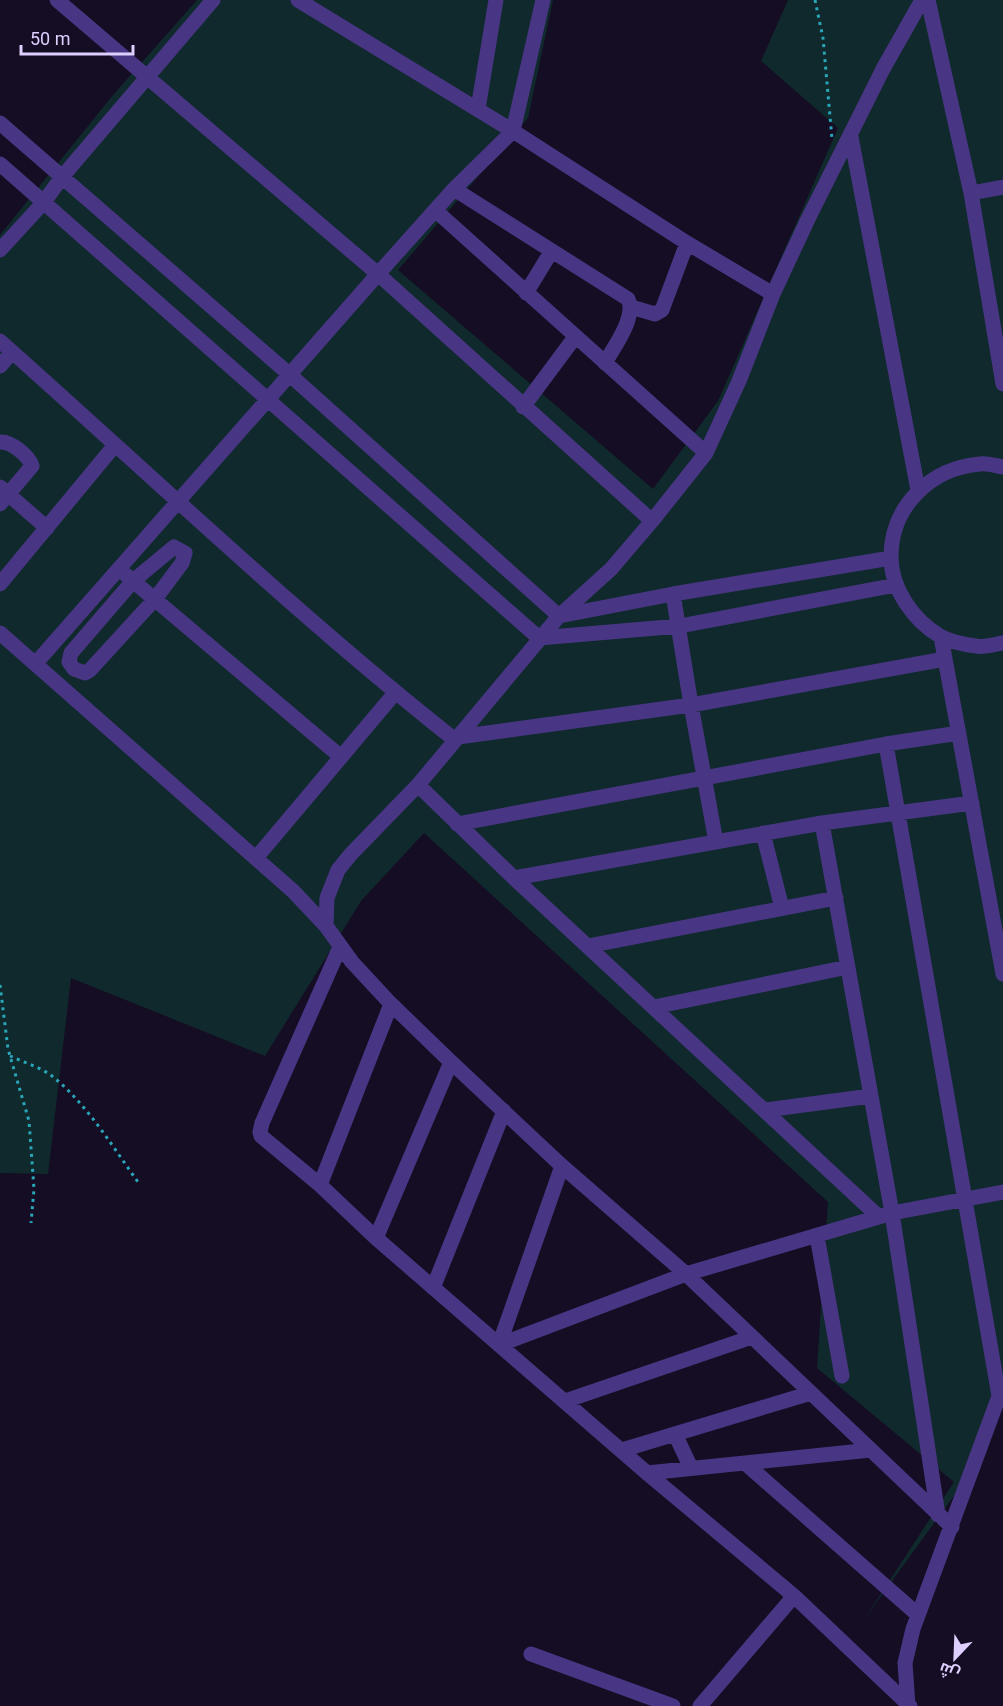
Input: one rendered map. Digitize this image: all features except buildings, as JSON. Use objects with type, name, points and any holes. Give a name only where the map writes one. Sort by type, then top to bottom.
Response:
[{"type":"street","points":[[57,0],[378,274],[652,521]]},
{"type":"street","points":[[0,250],[44,202],[62,177],[213,0]]},
{"type":"street","points":[[298,0],[478,109],[687,243],[773,294]]},
{"type":"street","points":[[478,109],[496,0]]},
{"type":"street","points":[[36,663],[435,210],[513,131],[543,0]]},
{"type":"street","points":[[326,926],[327,898],[338,870],[418,785],[539,638],[559,616],[611,568],[706,453],[722,422],[773,294],[884,69],[922,0]]},
{"type":"street","points":[[928,0],[971,193],[1001,354],[1003,384]]},
{"type":"street","points":[[0,123],[289,374],[559,616]]},
{"type":"street","points":[[851,137],[918,490]]},
{"type":"street","points":[[0,164],[269,398],[539,638],[680,626],[896,585]]},
{"type":"street","points":[[971,193],[1003,187]]},
{"type":"street","points":[[454,189],[551,252],[625,296],[630,302],[630,316],[605,363]]},
{"type":"street","points":[[435,210],[706,453]]},
{"type":"street","points":[[631,307],[655,314],[662,310],[687,243]]},
{"type":"street","points":[[526,293],[551,252]]},
{"type":"street","points":[[523,406],[576,337]]},
{"type":"street","points":[[0,341],[395,693],[456,738],[691,705],[945,659]]},
{"type":"street","points":[[0,366],[12,352]]},
{"type":"street","points":[[0,442],[11,445],[32,464],[30,471],[3,495],[47,528]]},
{"type":"street","points":[[0,584],[115,445]]},
{"type":"street","points":[[1003,467],[982,463],[948,470],[918,490],[898,521],[891,558],[896,585],[914,615],[941,637],[977,647],[1003,643]]},
{"type":"street","points":[[171,548],[179,548],[185,553],[182,563],[155,599],[90,670],[85,673],[74,669],[69,662],[71,653],[134,581],[171,548]]},
{"type":"street","points":[[559,616],[673,594],[891,558]]},
{"type":"street","points":[[119,569],[341,757]]},
{"type":"street","points":[[673,594],[716,842]]},
{"type":"street","points":[[0,633],[293,891],[392,1004],[451,1062],[562,1166],[686,1274],[952,1527]]},
{"type":"street","points":[[941,637],[1003,974]]},
{"type":"street","points":[[256,858],[395,693]]},
{"type":"street","points":[[457,824],[886,744],[959,733]]},
{"type":"street","points":[[886,744],[1001,1390],[952,1527],[917,1614],[905,1663],[909,1705]]},
{"type":"street","points":[[418,785],[514,878],[654,1007],[885,1215]]},
{"type":"street","points":[[514,878],[822,823],[972,803]]},
{"type":"street","points":[[822,823],[871,1096],[885,1215],[938,1515]]},
{"type":"street","points":[[763,834],[782,908]]},
{"type":"street","points":[[588,946],[836,898]]},
{"type":"street","points":[[340,947],[260,1132],[263,1138],[320,1185],[376,1238],[647,1473],[794,1596],[909,1705]]},
{"type":"street","points":[[654,1007],[848,967]]},
{"type":"street","points":[[320,1185],[392,1004]]},
{"type":"street","points":[[376,1238],[451,1062]]},
{"type":"street","points":[[766,1110],[871,1096]]},
{"type":"street","points":[[433,1288],[504,1111]]},
{"type":"street","points":[[499,1344],[562,1166]]},
{"type":"street","points":[[499,1344],[686,1274],[885,1215],[1003,1192]]},
{"type":"street","points":[[817,1236],[842,1376]]},
{"type":"street","points":[[565,1401],[752,1337]]},
{"type":"street","points":[[622,1450],[811,1393]]},
{"type":"street","points":[[675,1434],[691,1468]]},
{"type":"street","points":[[647,1473],[871,1450]]},
{"type":"street","points":[[745,1463],[917,1614]]},
{"type":"street","points":[[700,1706],[794,1596]]},
{"type":"street","points":[[531,1654],[673,1706]]},
{"type":"path","points":[[815,0],[824,38],[834,168]]},
{"type":"path","points":[[0,985],[9,1056],[29,1122],[34,1189],[31,1223]]},
{"type":"path","points":[[9,1056],[51,1076],[66,1090],[98,1126],[138,1182]]},
{"type":"green space","points":[[197,0],[553,0],[528,118],[398,270],[653,489],[718,401],[838,128],[761,61],[788,0],[1003,0],[1003,1392],[975,1467],[865,1618],[954,1482],[817,1368],[828,1202],[424,833],[361,901],[265,1056],[71,978],[48,1174],[0,1173],[0,235],[113,95]]}]
